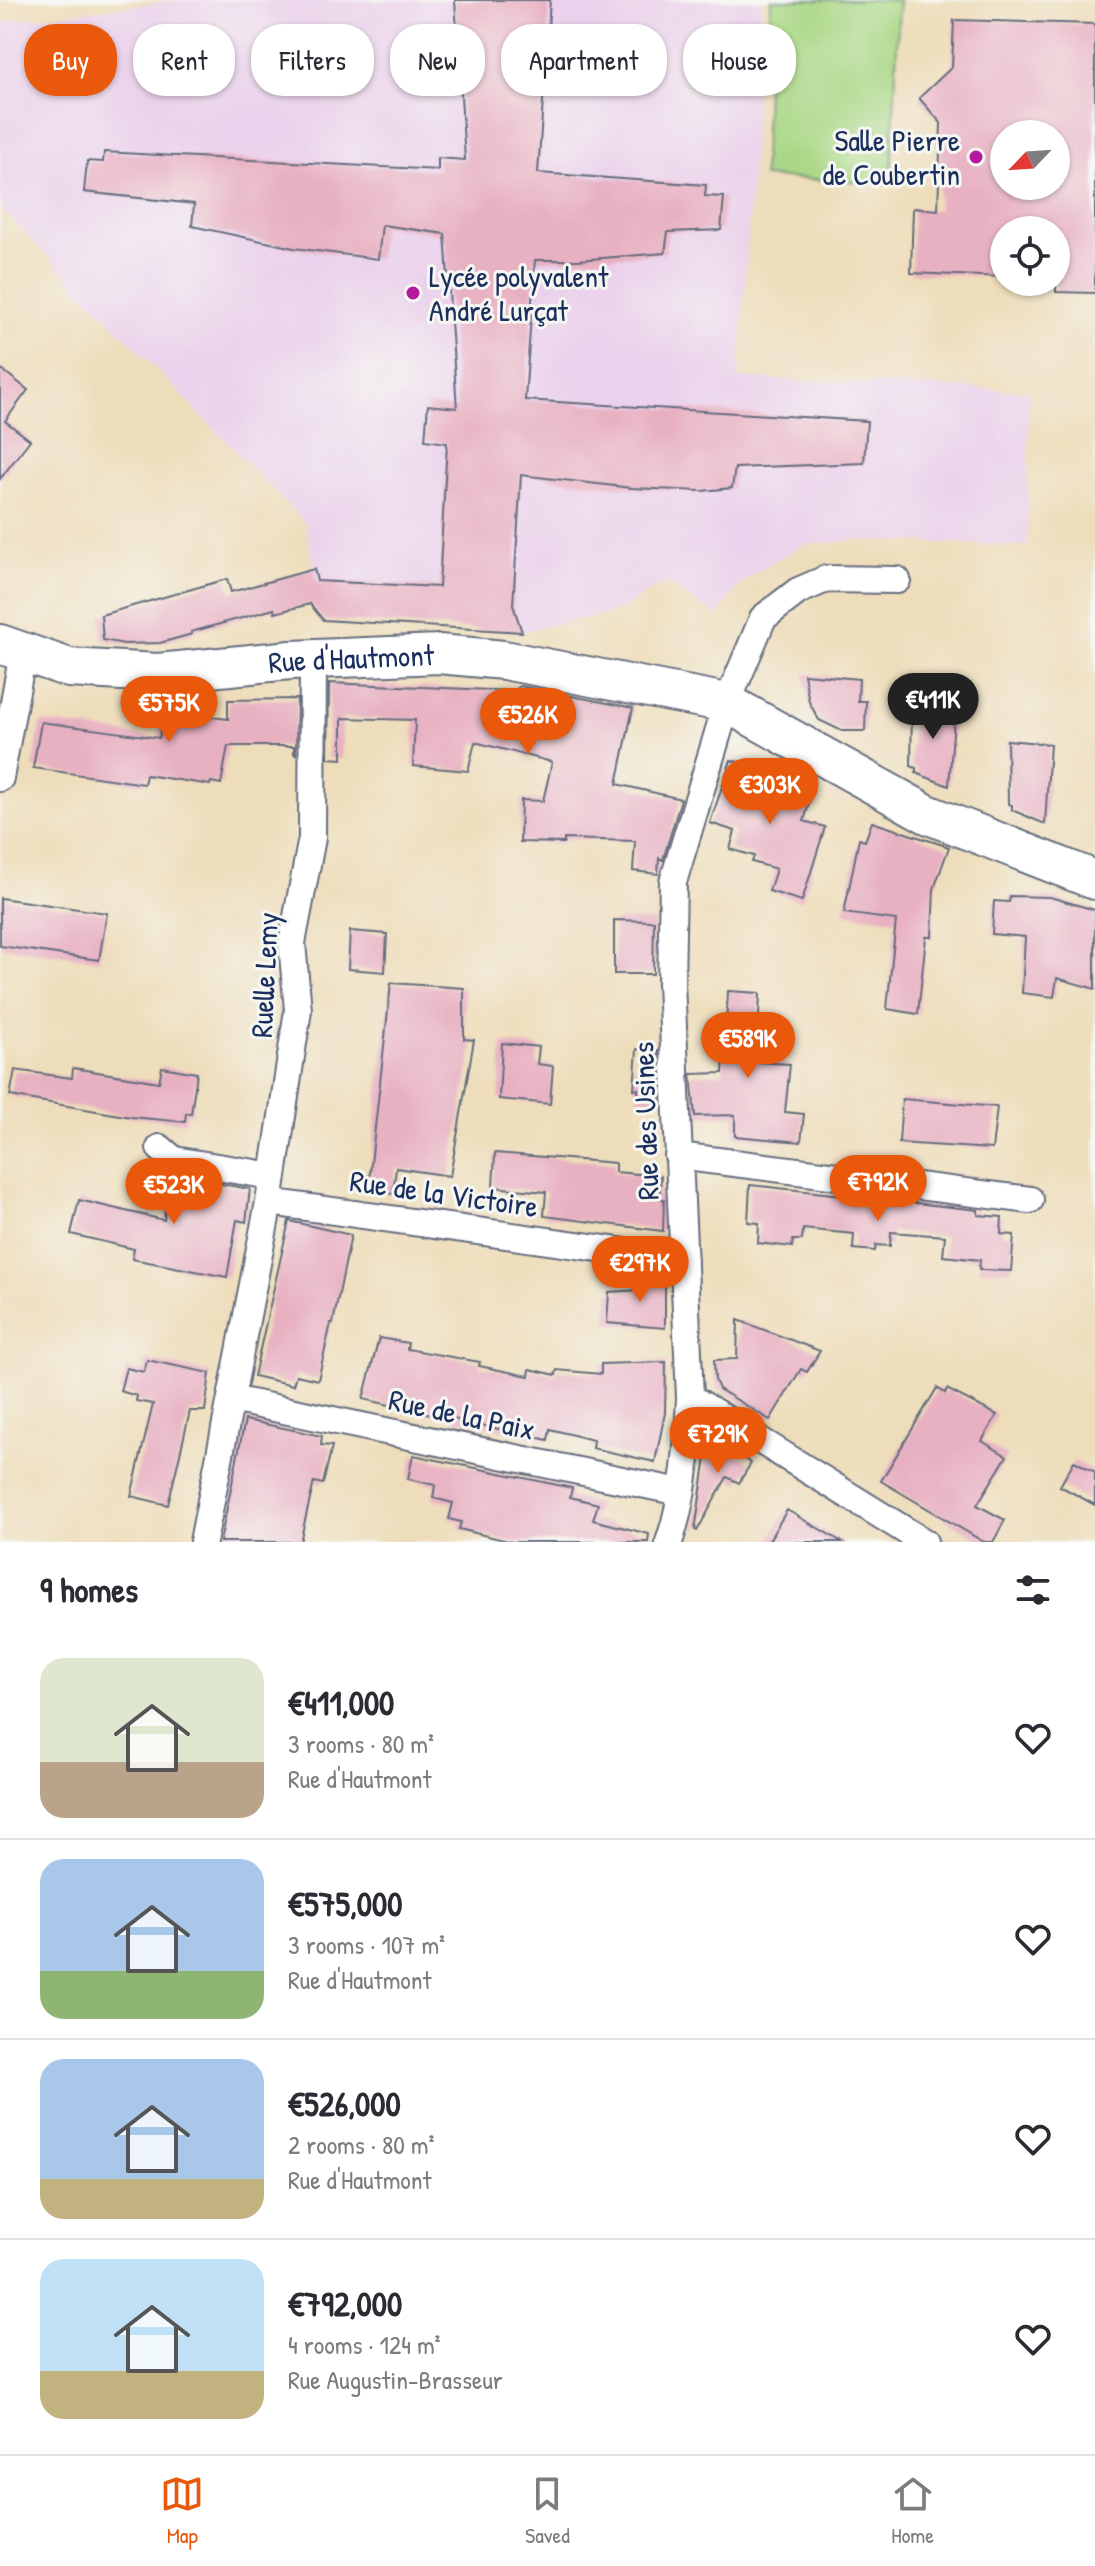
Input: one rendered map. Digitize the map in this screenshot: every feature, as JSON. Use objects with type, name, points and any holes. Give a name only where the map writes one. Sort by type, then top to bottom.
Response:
[{"type":"street","name":"Rue des Usines","points":[[669,1542],[676,1520],[688,1439],[690,1397],[671,983],[673,882],[727,703],[763,618],[798,591],[826,579],[897,580]]},
{"type":"street","name":"Rue d'Hautmont","points":[[12,648],[69,668],[158,673],[313,660],[439,654],[504,660],[727,703],[927,814],[1095,880]]},
{"type":"street","points":[[0,778],[12,648]]},
{"type":"street","name":"Ruelle Lemy","points":[[203,1542],[271,1189],[298,1010],[292,943],[312,838],[313,660]]},
{"type":"street","points":[[160,1148],[174,1160],[271,1189]]},
{"type":"street","points":[[678,1156],[1030,1200]]},
{"type":"street","name":"Rue de la Victoire","points":[[271,1189],[684,1260]]},
{"type":"street","points":[[690,1397],[924,1542]]},
{"type":"street","name":"Rue de la Paix","points":[[231,1399],[680,1492]]},
{"type":"shaded area","name":"Lycée polyvalent André Lurçat","points":[[180,0],[762,0],[761,24],[683,24],[683,96],[756,96],[739,378],[1029,391],[1027,546],[857,540],[806,544],[772,562],[738,586],[717,616],[666,582],[615,612],[518,632],[323,620],[316,612],[314,569],[305,523],[0,207],[0,22]]},
{"type":"green space","points":[[771,0],[899,0],[891,183],[763,177],[767,96],[796,96],[796,24],[770,24]]},
{"type":"building","points":[[455,0],[550,0],[548,24],[501,24],[501,96],[543,96],[538,173],[706,185],[705,196],[724,197],[721,230],[668,232],[665,253],[535,260],[525,400],[867,421],[864,463],[735,468],[732,488],[702,491],[632,488],[521,475],[513,605],[522,632],[323,620],[310,604],[275,613],[274,609],[160,643],[124,644],[103,640],[101,615],[227,579],[231,592],[314,569],[317,581],[439,587],[447,443],[425,440],[428,405],[457,408],[445,234],[382,225],[378,259],[294,248],[192,226],[194,204],[84,192],[87,161],[103,162],[104,152],[438,170],[438,158],[465,160],[461,96],[485,96],[485,24],[456,24]]},
{"type":"building","name":"Salle Pierre de Coubertin","points":[[954,20],[1095,24],[1095,293],[1070,292],[1070,216],[990,216],[990,276],[911,273],[913,208],[938,210],[941,123],[919,98],[952,67]]},
{"type":"building","points":[[0,368],[28,390],[5,421],[30,440],[0,479]]},
{"type":"building","points":[[804,674],[859,679],[858,701],[866,701],[865,731],[842,731],[819,720],[809,702]]},
{"type":"building","points":[[329,683],[514,691],[520,686],[633,708],[617,784],[681,799],[663,860],[659,858],[658,874],[633,871],[635,841],[564,839],[564,843],[520,842],[521,800],[543,801],[552,762],[475,742],[468,771],[413,766],[415,720],[342,718],[342,759],[328,758]]},
{"type":"building","points":[[297,699],[296,755],[294,746],[228,746],[221,784],[146,775],[144,784],[33,768],[41,722],[159,738],[164,710],[228,719],[228,700]]},
{"type":"building","points":[[912,703],[955,706],[949,786],[916,773],[916,768],[911,766]]},
{"type":"building","points":[[1007,740],[1050,744],[1045,824],[1012,810],[1012,805],[1008,804]]},
{"type":"building","points":[[731,760],[766,770],[765,776],[813,790],[804,821],[825,827],[802,901],[769,891],[776,869],[752,862],[754,856],[730,849],[735,831],[710,823]]},
{"type":"building","points":[[872,822],[949,847],[934,889],[932,937],[926,937],[918,1014],[887,1009],[896,920],[844,913],[859,839],[865,841]]},
{"type":"building","points":[[1010,896],[1050,897],[1095,910],[1095,989],[1057,978],[1054,997],[1022,993],[1025,937],[992,934],[994,901],[1009,902]]},
{"type":"building","points":[[0,898],[107,913],[99,960],[0,946]]},
{"type":"building","points":[[614,920],[654,921],[653,974],[614,974]]},
{"type":"building","points":[[350,931],[387,934],[385,972],[348,969]]},
{"type":"building","points":[[391,983],[464,988],[464,1039],[474,1040],[450,1176],[396,1168],[393,1194],[368,1191]]},
{"type":"building","points":[[728,991],[760,993],[757,1062],[790,1064],[785,1112],[804,1114],[801,1142],[735,1136],[735,1115],[695,1116],[691,1074],[723,1073]]},
{"type":"building","points":[[502,1043],[539,1047],[537,1064],[553,1066],[550,1104],[499,1099]]},
{"type":"building","points":[[637,1049],[658,1051],[660,1101],[638,1099],[638,1089],[634,1089]]},
{"type":"building","points":[[162,1067],[197,1073],[191,1114],[186,1113],[185,1122],[131,1117],[10,1096],[15,1070],[72,1078],[73,1068],[159,1082]]},
{"type":"building","points":[[902,1099],[997,1107],[992,1149],[899,1143]]},
{"type":"building","points":[[495,1153],[615,1163],[615,1172],[661,1176],[659,1198],[664,1199],[663,1231],[544,1216],[546,1192],[493,1187]]},
{"type":"building","points":[[169,1175],[250,1189],[246,1222],[237,1220],[227,1277],[132,1259],[134,1249],[71,1234],[79,1200],[164,1220]]},
{"type":"building","points":[[750,1185],[978,1210],[978,1215],[1002,1217],[1001,1234],[1014,1235],[1011,1271],[979,1270],[980,1260],[943,1256],[945,1236],[891,1232],[890,1246],[876,1245],[875,1251],[853,1249],[854,1234],[803,1229],[802,1240],[793,1240],[792,1247],[758,1243],[759,1223],[748,1222]]},
{"type":"building","points":[[289,1221],[351,1235],[318,1380],[296,1375],[293,1385],[254,1376]]},
{"type":"building","points":[[665,1275],[665,1328],[607,1323],[609,1292],[641,1290],[641,1276]]},
{"type":"building","points":[[738,1320],[820,1351],[807,1372],[801,1369],[770,1420],[719,1389],[715,1380],[714,1360],[737,1359]]},
{"type":"building","points":[[379,1338],[408,1343],[407,1349],[480,1362],[479,1366],[529,1376],[530,1369],[556,1375],[557,1370],[601,1374],[601,1364],[666,1362],[665,1413],[655,1462],[592,1448],[593,1440],[550,1429],[548,1440],[363,1399]]},
{"type":"building","points":[[147,1360],[210,1373],[205,1411],[190,1411],[168,1505],[131,1496],[153,1404],[136,1401],[137,1396],[120,1391],[126,1368],[144,1372]]},
{"type":"building","points":[[937,1388],[945,1393],[947,1389],[997,1415],[982,1441],[1007,1456],[977,1505],[1005,1520],[993,1542],[984,1542],[881,1481]]},
{"type":"building","points":[[245,1420],[322,1436],[321,1445],[332,1446],[323,1484],[314,1482],[300,1542],[220,1542]]},
{"type":"building","points":[[709,1437],[751,1463],[739,1483],[727,1477],[697,1531],[695,1530]]},
{"type":"building","points":[[413,1455],[572,1488],[570,1497],[598,1504],[593,1520],[649,1534],[648,1542],[512,1542],[459,1529],[461,1522],[449,1519],[453,1503],[433,1498],[435,1485],[408,1479]]},
{"type":"building","points":[[1074,1461],[1095,1472],[1095,1505],[1060,1486]]},
{"type":"building","points":[[787,1510],[804,1520],[842,1542],[768,1542]]},
{"type":"place","name":"Salle Pierre de Coubertin","points":[[976,157]]},
{"type":"place","name":"Lycée polyvalent André Lurçat","points":[[413,293]]}]
